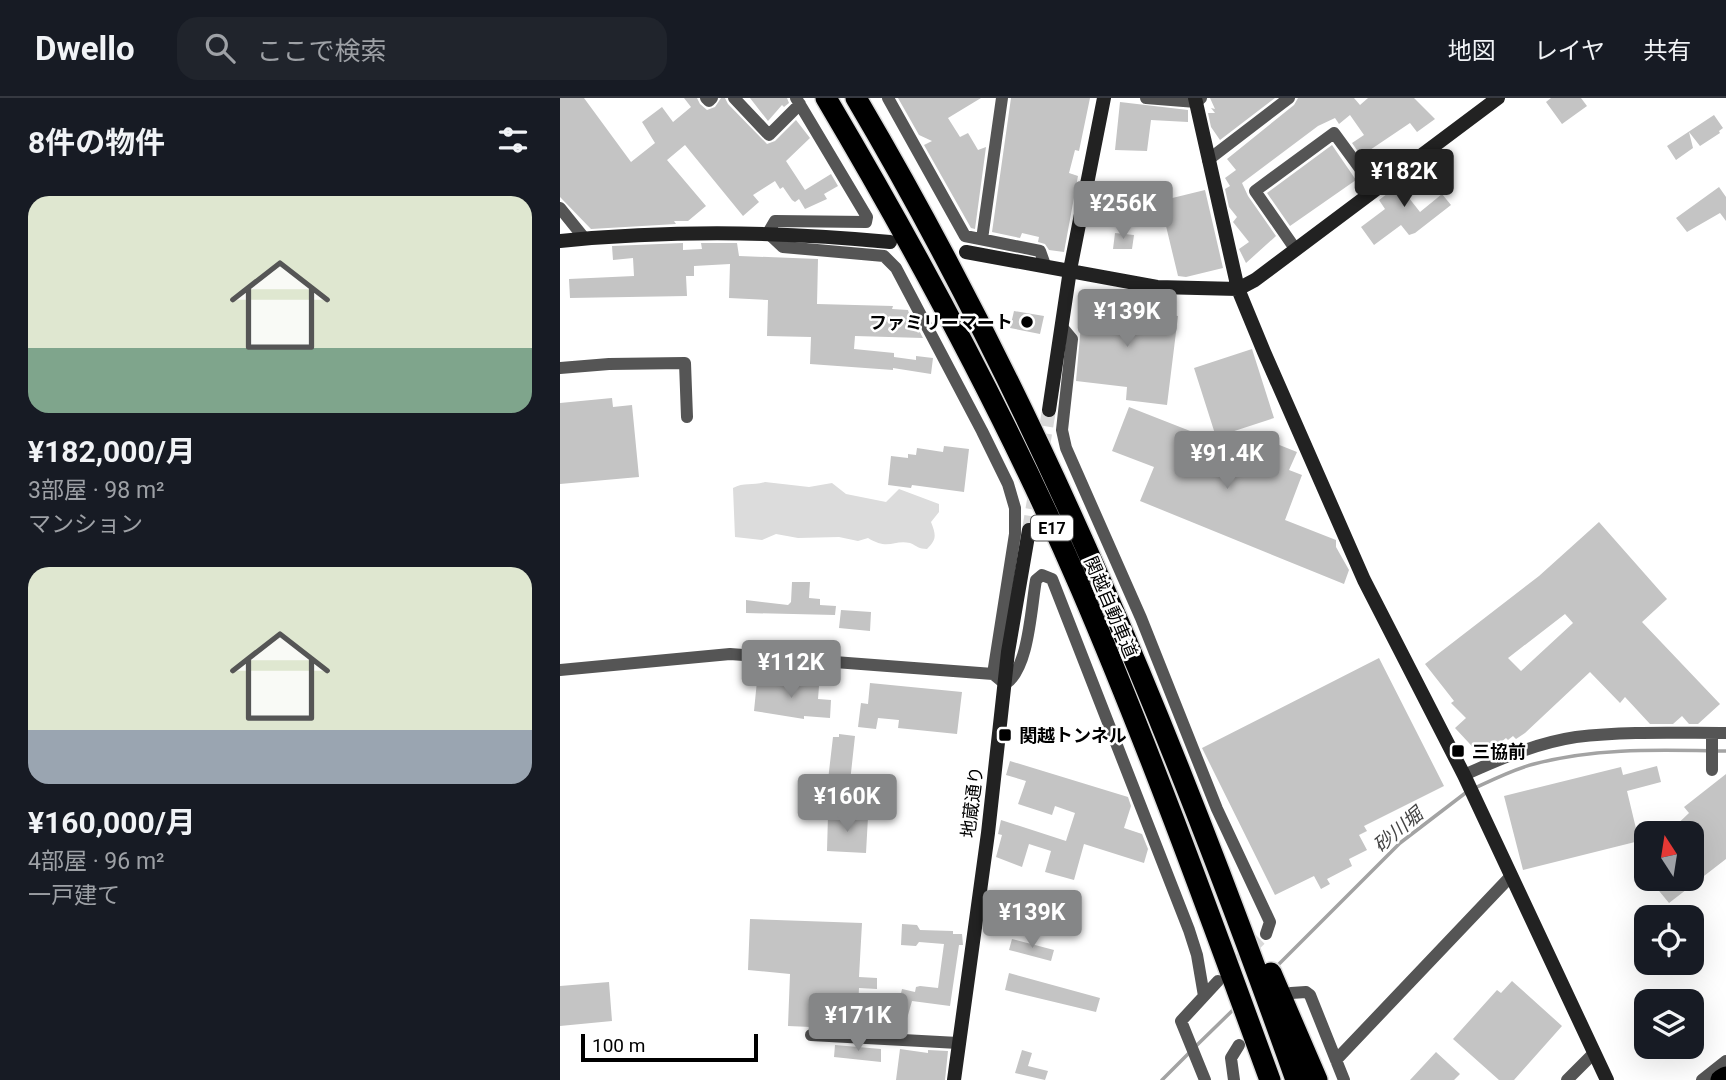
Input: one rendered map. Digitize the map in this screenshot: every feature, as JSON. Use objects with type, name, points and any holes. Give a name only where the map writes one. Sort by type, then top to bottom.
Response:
[{"type":"highway","name":"関越自動車道","points":[[826,98],[929,276],[1075,576],[1245,1036],[1270,1080]]},
{"type":"highway","name":"関越自動車道","points":[[856,98],[950,265],[1052,467],[1108,592],[1189,793],[1280,998]]},
{"type":"highway","points":[[1280,998],[1296,1080]]},
{"type":"highway","points":[[1280,998],[1317,1080]]},
{"type":"highway","points":[[1721,1080],[1726,1077]]},
{"type":"street","points":[[734,98],[769,135],[798,101],[867,217],[866,222],[787,219],[775,221],[768,233]]},
{"type":"street","points":[[888,98],[965,236],[1040,251],[1045,265]]},
{"type":"street","points":[[982,239],[1002,98]]},
{"type":"street","points":[[1049,410],[1070,270],[1104,98]]},
{"type":"street","points":[[1146,98],[1197,99],[1208,160],[1238,289],[1364,580],[1465,777],[1607,1080]]},
{"type":"street","points":[[1208,160],[1289,98]]},
{"type":"street","points":[[966,251],[1157,287],[1238,289],[1296,250],[1499,98]]},
{"type":"street","points":[[1296,250],[1255,191],[1334,133],[1375,189]]},
{"type":"street","points":[[560,208],[585,239]]},
{"type":"street","points":[[768,233],[783,247],[884,256],[902,278],[953,374],[1008,484],[1015,508],[1015,534],[993,674]]},
{"type":"street","points":[[560,241],[768,233],[890,242]]},
{"type":"street","points":[[1062,327],[1072,338],[1062,430],[1066,448],[1141,618],[1217,809],[1270,922],[1259,947]]},
{"type":"street","points":[[560,368],[608,363],[685,363],[687,417]]},
{"type":"street","name":"地蔵通り","points":[[954,1080],[988,833],[1004,684],[1029,530]]},
{"type":"street","points":[[560,670],[730,654],[993,674],[1004,684],[1013,679],[1021,664],[1036,580],[1047,575],[1052,579],[1189,930],[1205,996]]},
{"type":"street","points":[[1465,777],[1500,758],[1575,737],[1625,734],[1712,736],[1726,733]]},
{"type":"street","points":[[1712,736],[1712,767]]},
{"type":"street","points":[[1336,1060],[1511,876]]},
{"type":"street","points":[[1205,1080],[1181,1020],[1225,980]]},
{"type":"street","points":[[1280,998],[1306,992],[1310,995],[1344,1080]]},
{"type":"street","points":[[811,1035],[958,1043]]},
{"type":"street","points":[[1234,1080],[1231,1058],[1245,1036]]},
{"type":"street","points":[[1567,1080],[1593,1054]]},
{"type":"street","points":[[1702,1080],[1726,1061]]},
{"type":"shaded area","points":[[765,482],[809,487],[832,483],[846,494],[886,502],[899,489],[939,504],[939,512],[931,522],[935,534],[933,542],[927,549],[904,542],[881,544],[868,538],[858,541],[839,537],[798,538],[776,534],[762,540],[735,537],[733,488]]},
{"type":"building","points":[[560,98],[584,98],[631,162],[655,143],[642,122],[662,107],[673,122],[691,107],[684,98],[697,98],[707,110],[715,107],[721,98],[725,98],[767,144],[775,141],[796,120],[810,138],[786,161],[805,190],[831,174],[838,186],[824,194],[827,199],[805,209],[799,199],[795,202],[792,200],[775,181],[753,195],[759,202],[743,216],[685,145],[667,160],[706,206],[688,221],[674,221],[676,224],[591,229],[560,197]]},
{"type":"building","points":[[750,98],[787,98],[789,103],[784,107],[782,105],[768,121]]},
{"type":"building","points":[[898,98],[981,98],[948,118],[960,137],[968,133],[978,150],[986,147],[975,229],[971,228],[924,145],[932,141],[919,135]]},
{"type":"building","points":[[1011,98],[1090,98],[1079,151],[1075,150],[1069,173],[1078,176],[1064,252],[1049,250],[1045,244],[1038,242],[1039,237],[1022,233],[1020,238],[992,232]]},
{"type":"building","points":[[1210,98],[1275,98],[1220,140],[1211,127],[1208,113],[1215,113],[1211,108],[1215,109]]},
{"type":"building","points":[[1298,98],[1354,98],[1360,105],[1368,98],[1414,98],[1435,119],[1417,132],[1410,123],[1361,156],[1352,143],[1364,135],[1350,115],[1339,124],[1335,118],[1318,126],[1242,183],[1276,236],[1246,263],[1239,249],[1249,242],[1233,222],[1237,217],[1229,207],[1225,189],[1230,186],[1225,178],[1236,170],[1227,159],[1294,105]]},
{"type":"building","points":[[1551,98],[1581,98],[1587,106],[1562,124],[1546,102]]},
{"type":"building","points":[[1120,102],[1188,110],[1188,122],[1151,120],[1147,151],[1115,150]]},
{"type":"building","points":[[1714,115],[1723,128],[1720,133],[1700,146],[1689,132],[1693,148],[1676,160],[1667,146]]},
{"type":"building","points":[[1332,145],[1356,180],[1290,226],[1267,193]]},
{"type":"building","points":[[1430,161],[1436,170],[1407,193],[1409,198],[1420,212],[1442,194],[1451,205],[1415,233],[1409,235],[1401,225],[1374,245],[1361,227],[1385,209],[1379,200]]},
{"type":"building","points":[[1719,187],[1726,197],[1726,221],[1720,213],[1687,232],[1676,218]]},
{"type":"building","points":[[1205,190],[1223,268],[1186,277],[1178,276],[1160,201]]},
{"type":"building","points":[[1115,233],[1134,235],[1132,249],[1113,249]]},
{"type":"building","points":[[683,243],[683,250],[702,249],[701,243],[737,243],[739,256],[818,259],[817,304],[893,306],[892,309],[908,310],[912,323],[915,323],[923,338],[855,336],[854,349],[894,353],[894,357],[916,360],[916,356],[933,358],[931,374],[893,368],[810,364],[811,337],[767,336],[768,300],[729,298],[730,264],[694,266],[694,276],[686,276],[687,296],[570,298],[569,279],[634,276],[633,258],[613,260],[612,246]]},
{"type":"building","points":[[1108,290],[1125,293],[1122,307],[1129,310],[1178,316],[1167,405],[1126,400],[1127,387],[1076,381],[1083,302],[1106,305]]},
{"type":"building","name":"ファミリーマート","points":[[1014,311],[1044,316],[1040,334],[1010,328]]},
{"type":"building","points":[[1252,349],[1274,418],[1216,437],[1194,368]]},
{"type":"building","points":[[612,398],[613,407],[632,405],[639,477],[560,484],[560,403]]},
{"type":"building","points":[[1129,407],[1259,458],[1267,440],[1297,452],[1289,470],[1302,475],[1285,520],[1336,540],[1336,547],[1349,570],[1344,584],[1140,501],[1154,467],[1112,451]]},
{"type":"building","points":[[944,446],[969,449],[964,492],[912,485],[911,488],[888,485],[891,456],[908,458],[908,454],[916,455],[917,448],[943,452]]},
{"type":"building","points":[[1599,522],[1667,599],[1642,622],[1720,704],[1698,724],[1689,724],[1682,716],[1673,724],[1650,724],[1625,697],[1620,703],[1590,672],[1525,733],[1516,739],[1513,736],[1508,740],[1506,738],[1482,757],[1455,728],[1466,718],[1451,703],[1454,701],[1425,664],[1539,576]],"holes":[[[1565,614],[1573,623],[1521,671],[1508,658]]]},
{"type":"building","points":[[792,582],[810,582],[809,598],[820,599],[820,605],[836,606],[835,615],[746,613],[746,600],[788,605],[791,602]]},
{"type":"building","points":[[841,610],[871,612],[870,631],[839,628]]},
{"type":"building","points":[[1379,658],[1444,786],[1364,826],[1367,831],[1359,835],[1367,850],[1349,859],[1352,866],[1327,879],[1330,884],[1321,889],[1314,876],[1275,895],[1202,748]]},
{"type":"building","points":[[783,678],[819,686],[818,699],[831,700],[830,718],[804,716],[804,719],[754,711],[757,681],[783,682]]},
{"type":"building","points":[[870,683],[962,692],[957,734],[898,728],[899,720],[878,718],[876,729],[858,727],[861,703],[868,704]]},
{"type":"building","points":[[839,734],[855,736],[850,782],[828,780],[833,737],[839,737]]},
{"type":"building","points":[[1010,761],[1128,797],[1131,806],[1124,828],[1142,834],[1148,849],[1144,863],[1084,844],[1074,880],[1045,872],[1051,851],[1029,844],[1022,867],[996,857],[1002,835],[998,834],[1001,820],[1066,841],[1075,813],[1055,806],[1052,815],[1018,804],[1026,781],[1006,775]]},
{"type":"building","points":[[1657,766],[1661,782],[1627,791],[1634,821],[1634,842],[1523,870],[1504,796],[1621,767],[1623,775]]},
{"type":"building","points":[[1726,774],[1726,859],[1704,876],[1704,821],[1681,821],[1689,813],[1684,807]]},
{"type":"building","points":[[828,815],[868,817],[866,853],[827,851]]},
{"type":"building","points":[[1659,891],[1685,891],[1669,903]]},
{"type":"building","points":[[1049,899],[1071,905],[1068,916],[1046,910]]},
{"type":"building","points":[[750,919],[862,923],[859,977],[877,978],[877,989],[859,988],[857,1029],[788,1026],[790,974],[748,970]]},
{"type":"building","points":[[902,924],[917,925],[920,930],[953,931],[953,934],[962,934],[963,945],[959,945],[950,1006],[912,1001],[906,1022],[895,1019],[902,989],[915,992],[916,987],[920,986],[938,988],[944,944],[919,942],[916,946],[901,945]]},
{"type":"building","points":[[1012,939],[1054,950],[1051,961],[1009,950]]},
{"type":"building","points":[[1009,973],[1100,998],[1096,1012],[1005,990]]},
{"type":"building","points":[[1512,981],[1562,1026],[1514,1080],[1499,1080],[1453,1039],[1497,990],[1501,993]]},
{"type":"building","points":[[609,982],[612,1021],[560,1026],[560,986]]},
{"type":"building","points":[[835,1045],[881,1049],[881,1062],[834,1057]]},
{"type":"building","points":[[900,1049],[928,1053],[928,1050],[948,1051],[945,1080],[896,1080]]},
{"type":"building","points":[[1022,1050],[1032,1053],[1028,1066],[1048,1071],[1045,1080],[1015,1073]]},
{"type":"building","points":[[1436,1052],[1460,1074],[1454,1080],[1410,1080]]},
{"type":"waterway","name":"砂川堀","points":[[1475,788],[1527,766],[1582,755],[1630,751],[1726,751]]},
{"type":"waterway","name":"砂川堀","points":[[1275,968],[1400,843],[1468,791]]},
{"type":"waterway","name":"砂川堀","points":[[1196,1046],[1235,1008]]},
{"type":"waterway","name":"砂川堀","points":[[1162,1080],[1190,1052]]},
{"type":"tunnel","points":[[1029,530],[1049,410]]},
{"type":"tunnel","points":[[1226,973],[1266,934]]},
{"type":"place","name":"ファミリーマート","points":[[1027,322]]},
{"type":"place","name":"関越トンネル","points":[[1005,735]]},
{"type":"place","name":"三協前","points":[[1458,751]]}]
